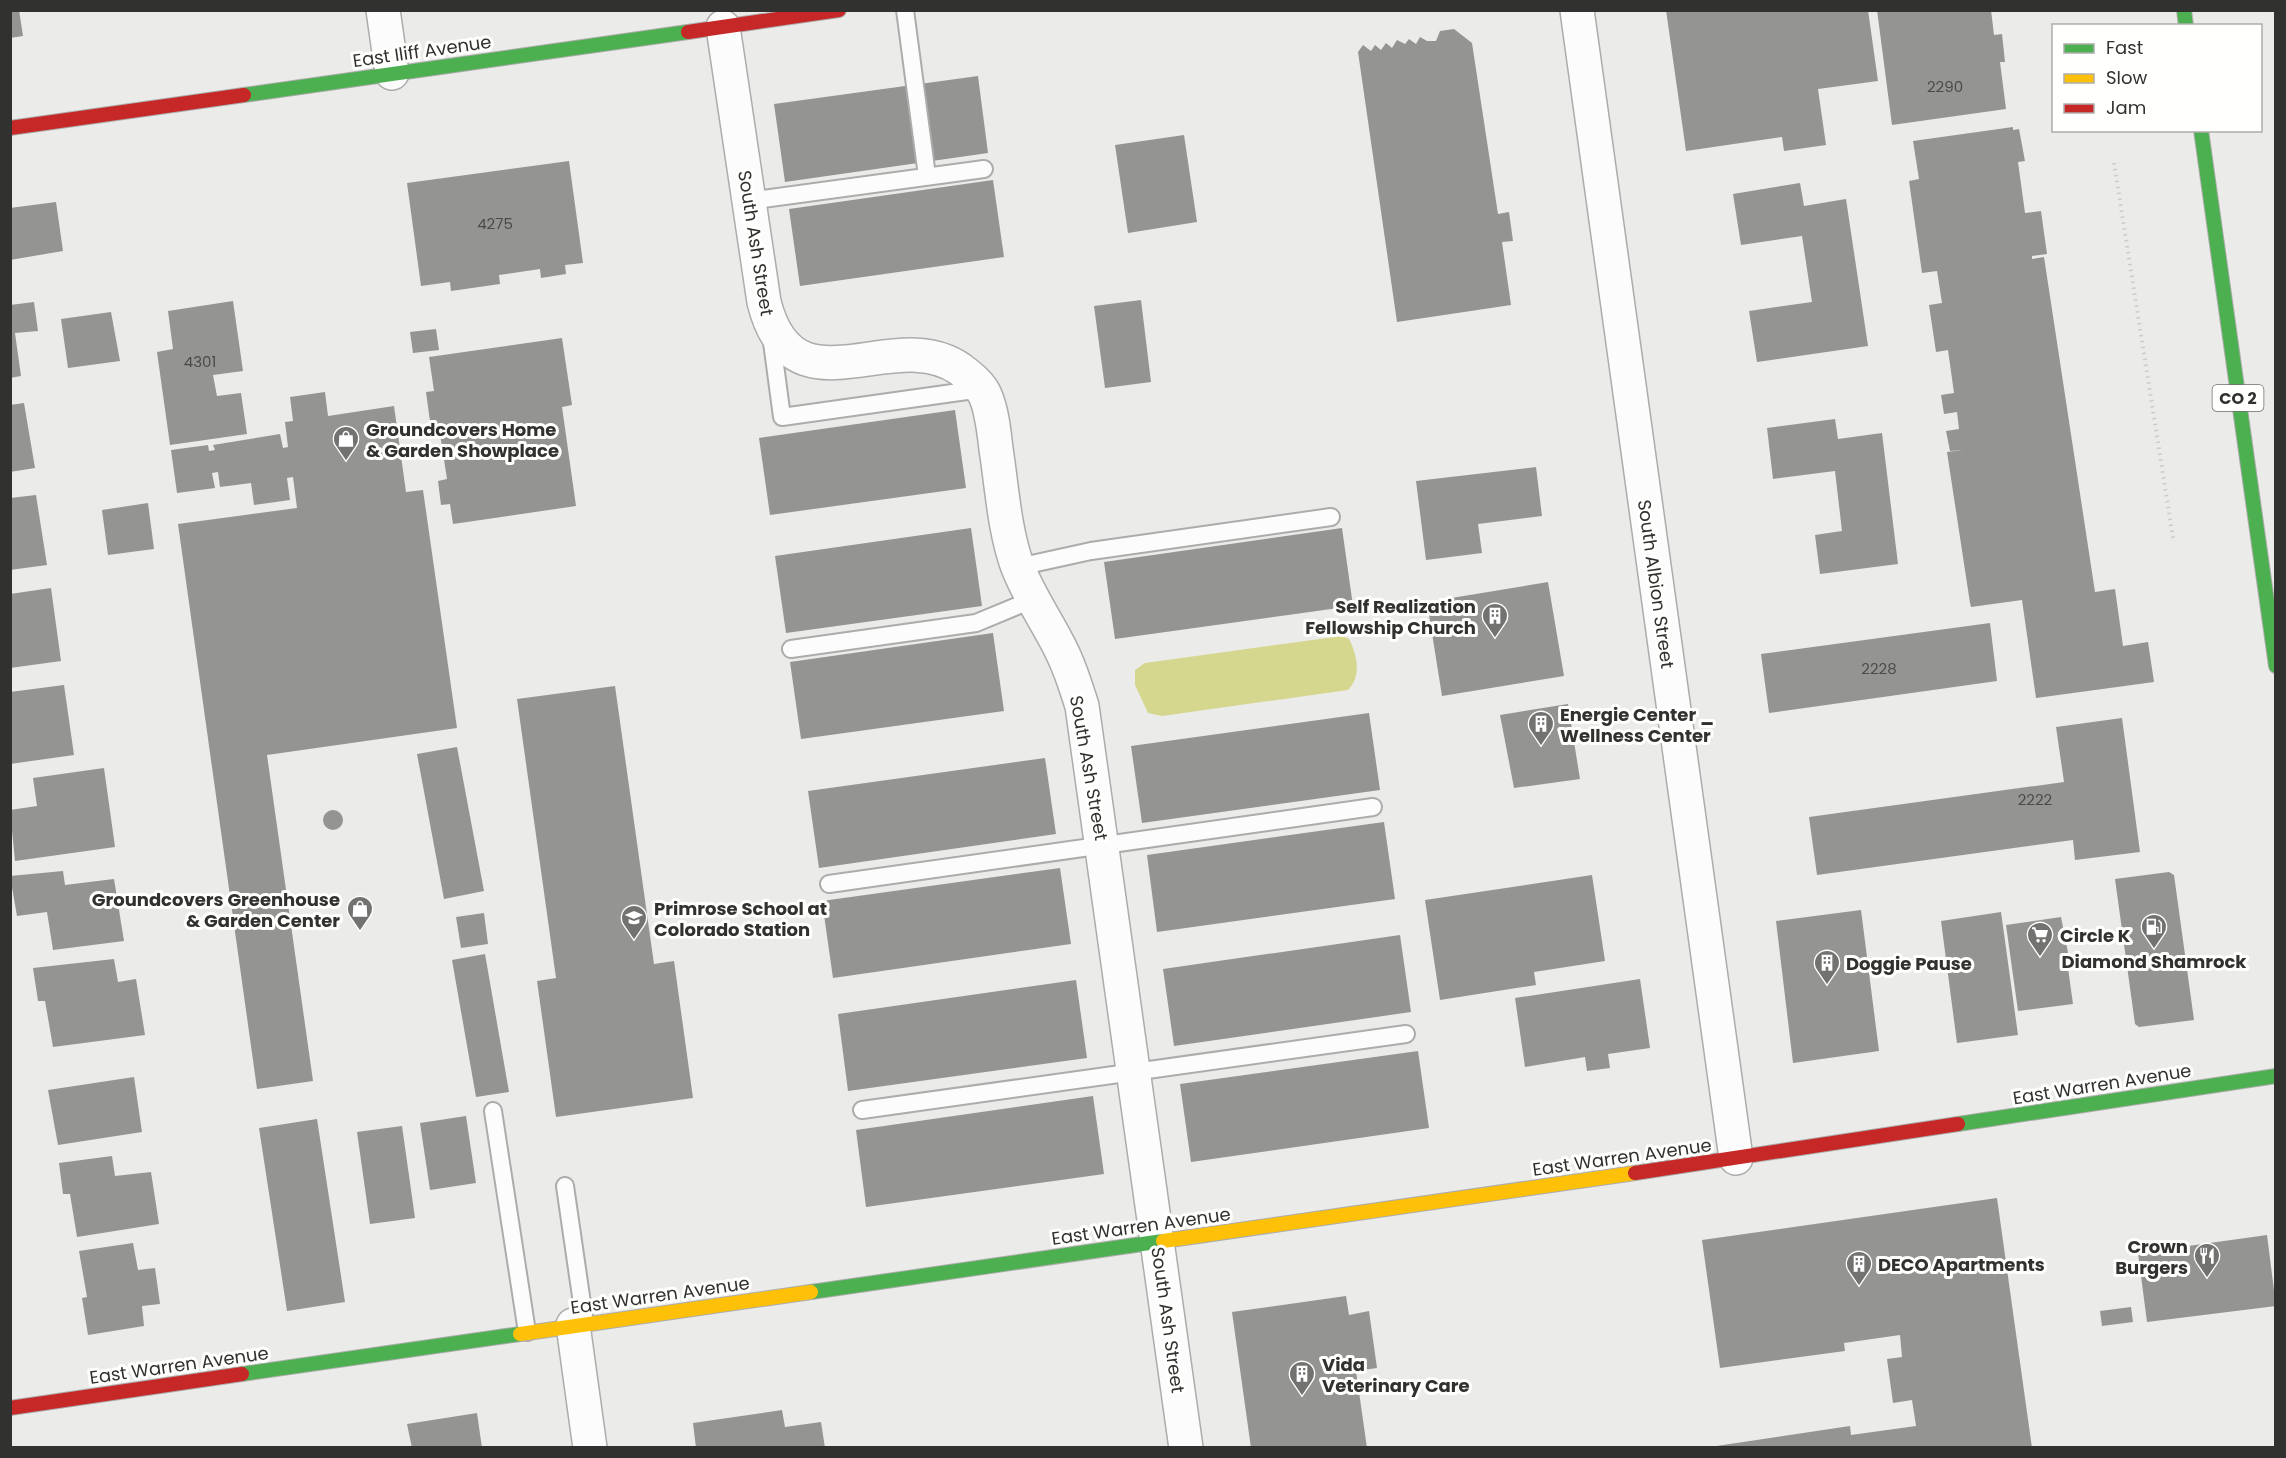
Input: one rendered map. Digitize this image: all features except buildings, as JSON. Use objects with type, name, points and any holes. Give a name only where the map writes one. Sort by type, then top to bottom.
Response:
[{"type":"street","points":[[383,10],[392,73]]},
{"type":"street","name":"East Iliff Avenue","points":[[10,128],[839,10]]},
{"type":"street","name":"South Albion Street","points":[[1577,10],[1736,1158]]},
{"type":"street","name":"South Ash Street","points":[[723,27],[748,201],[770,327],[785,347],[800,358],[838,362],[908,355],[931,357],[959,369],[981,389],[992,420],[1007,526],[1018,567],[1059,644],[1082,706],[1186,1448]]},
{"type":"street","name":"CO 2","points":[[2201,132],[2276,666]]},
{"type":"street","name":"East Warren Avenue","points":[[10,1408],[1736,1158],[2276,1076]]},
{"type":"street","points":[[579,1324],[590,1448]]},
{"type":"lane","points":[[904,10],[927,176]]},
{"type":"lane","points":[[748,201],[984,168]]},
{"type":"lane","points":[[770,327],[782,417],[981,389]]},
{"type":"lane","points":[[1018,567],[1091,551],[1330,517]]},
{"type":"lane","points":[[791,649],[976,623],[1034,599]]},
{"type":"lane","points":[[829,884],[1373,807]]},
{"type":"lane","points":[[862,1110],[1406,1034]]},
{"type":"lane","points":[[493,1111],[526,1332]]},
{"type":"lane","points":[[566,1186],[579,1324]]},
{"type":"path","points":[[2114,163],[2173,538]]},
{"type":"shaded area","points":[[1342,636],[1349,639],[1357,665],[1355,678],[1348,690],[1162,716],[1148,713],[1135,685],[1135,670],[1145,663]]},
{"type":"traffic: fast","points":[[2184,10],[2186,24]]},
{"type":"traffic: fast","points":[[244,95],[688,32]]},
{"type":"traffic: fast","points":[[2201,132],[2276,666]]},
{"type":"traffic: fast","points":[[1958,1124],[2276,1076]]},
{"type":"traffic: fast","points":[[811,1292],[1163,1241]]},
{"type":"traffic: fast","points":[[242,1374],[520,1334]]},
{"type":"traffic: slow","points":[[1163,1241],[1635,1173]]},
{"type":"traffic: slow","points":[[520,1334],[811,1292]]},
{"type":"traffic: jam","points":[[688,32],[839,10]]},
{"type":"traffic: jam","points":[[10,128],[244,95]]},
{"type":"traffic: jam","points":[[1635,1173],[1958,1124]]},
{"type":"traffic: jam","points":[[10,1408],[242,1374]]},
{"type":"place","name":"Groundcovers Home & Garden Showplace","points":[[346,462]]},
{"type":"place","name":"Self Realization Fellowship Church","points":[[1495,639]]},
{"type":"place","name":"Energie Center _ Wellness Center","points":[[1541,747]]},
{"type":"place","name":"Groundcovers Greenhouse & Garden Center","points":[[360,932]]},
{"type":"place","name":"Primrose School at Colorado Station","points":[[634,941]]},
{"type":"place","name":"Diamond Shamrock","points":[[2154,950]]},
{"type":"place","name":"Circle K","points":[[2040,958]]},
{"type":"place","name":"Doggie Pause","points":[[1827,986]]},
{"type":"place","name":"Crown Burgers","points":[[2207,1279]]},
{"type":"place","name":"DECO Apartments","points":[[1859,1287]]},
{"type":"place","name":"Vida Veterinary Care","points":[[1302,1397]]}]
